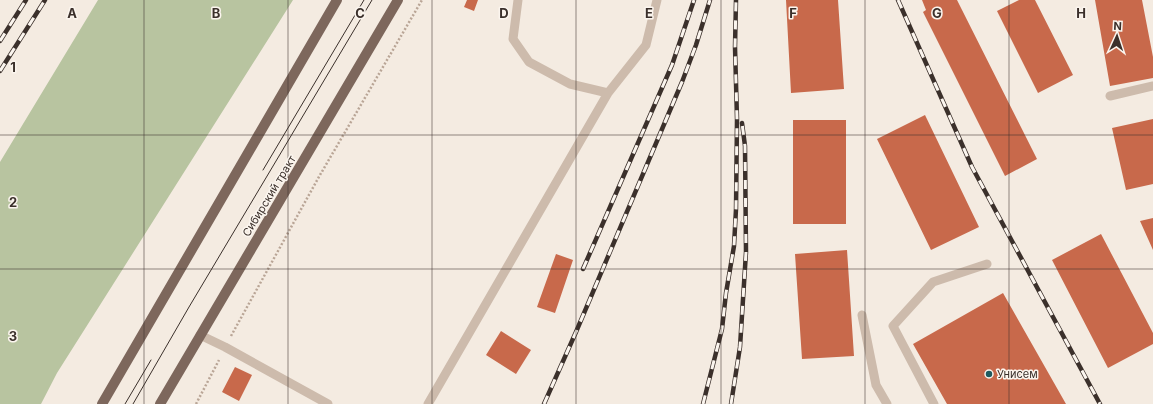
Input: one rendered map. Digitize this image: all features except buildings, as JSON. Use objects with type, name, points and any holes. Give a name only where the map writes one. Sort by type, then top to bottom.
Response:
[{"type":"main road","points":[[102,404],[337,0]]},
{"type":"main road","name":"Сибирский тракт","points":[[160,404],[398,0]]},
{"type":"lane","points":[[518,0],[513,39],[529,62],[570,84],[608,93]]},
{"type":"lane","points":[[428,404],[608,93],[646,45],[657,0]]},
{"type":"lane","points":[[1110,96],[1153,86]]},
{"type":"lane","points":[[934,404],[893,326],[933,282],[987,264]]},
{"type":"lane","points":[[862,315],[876,385],[887,404]]},
{"type":"lane","points":[[200,335],[225,347],[328,404]]},
{"type":"path","points":[[196,404],[225,347],[320,175],[422,0]]},
{"type":"green space","points":[[98,0],[293,0],[57,373],[41,404],[0,404],[0,162]]},
{"type":"tram line","points":[[263,170],[364,0]]},
{"type":"tram line","points":[[133,404],[372,0]]},
{"type":"tram line","points":[[125,404],[151,360]]},
{"type":"railway","points":[[0,41],[26,0]]},
{"type":"railway","points":[[0,71],[45,0]]},
{"type":"railway","points":[[583,269],[672,65],[694,0]]},
{"type":"railway","points":[[544,404],[682,82],[696,45],[710,0]]},
{"type":"railway","points":[[703,404],[722,329],[734,246],[737,119],[735,47],[736,0]]},
{"type":"railway","points":[[898,0],[972,167],[1100,404]]},
{"type":"railway","points":[[731,404],[740,347],[746,252],[745,146],[742,123]]},
{"type":"place","name":"Унисем","points":[[989,374]]}]
